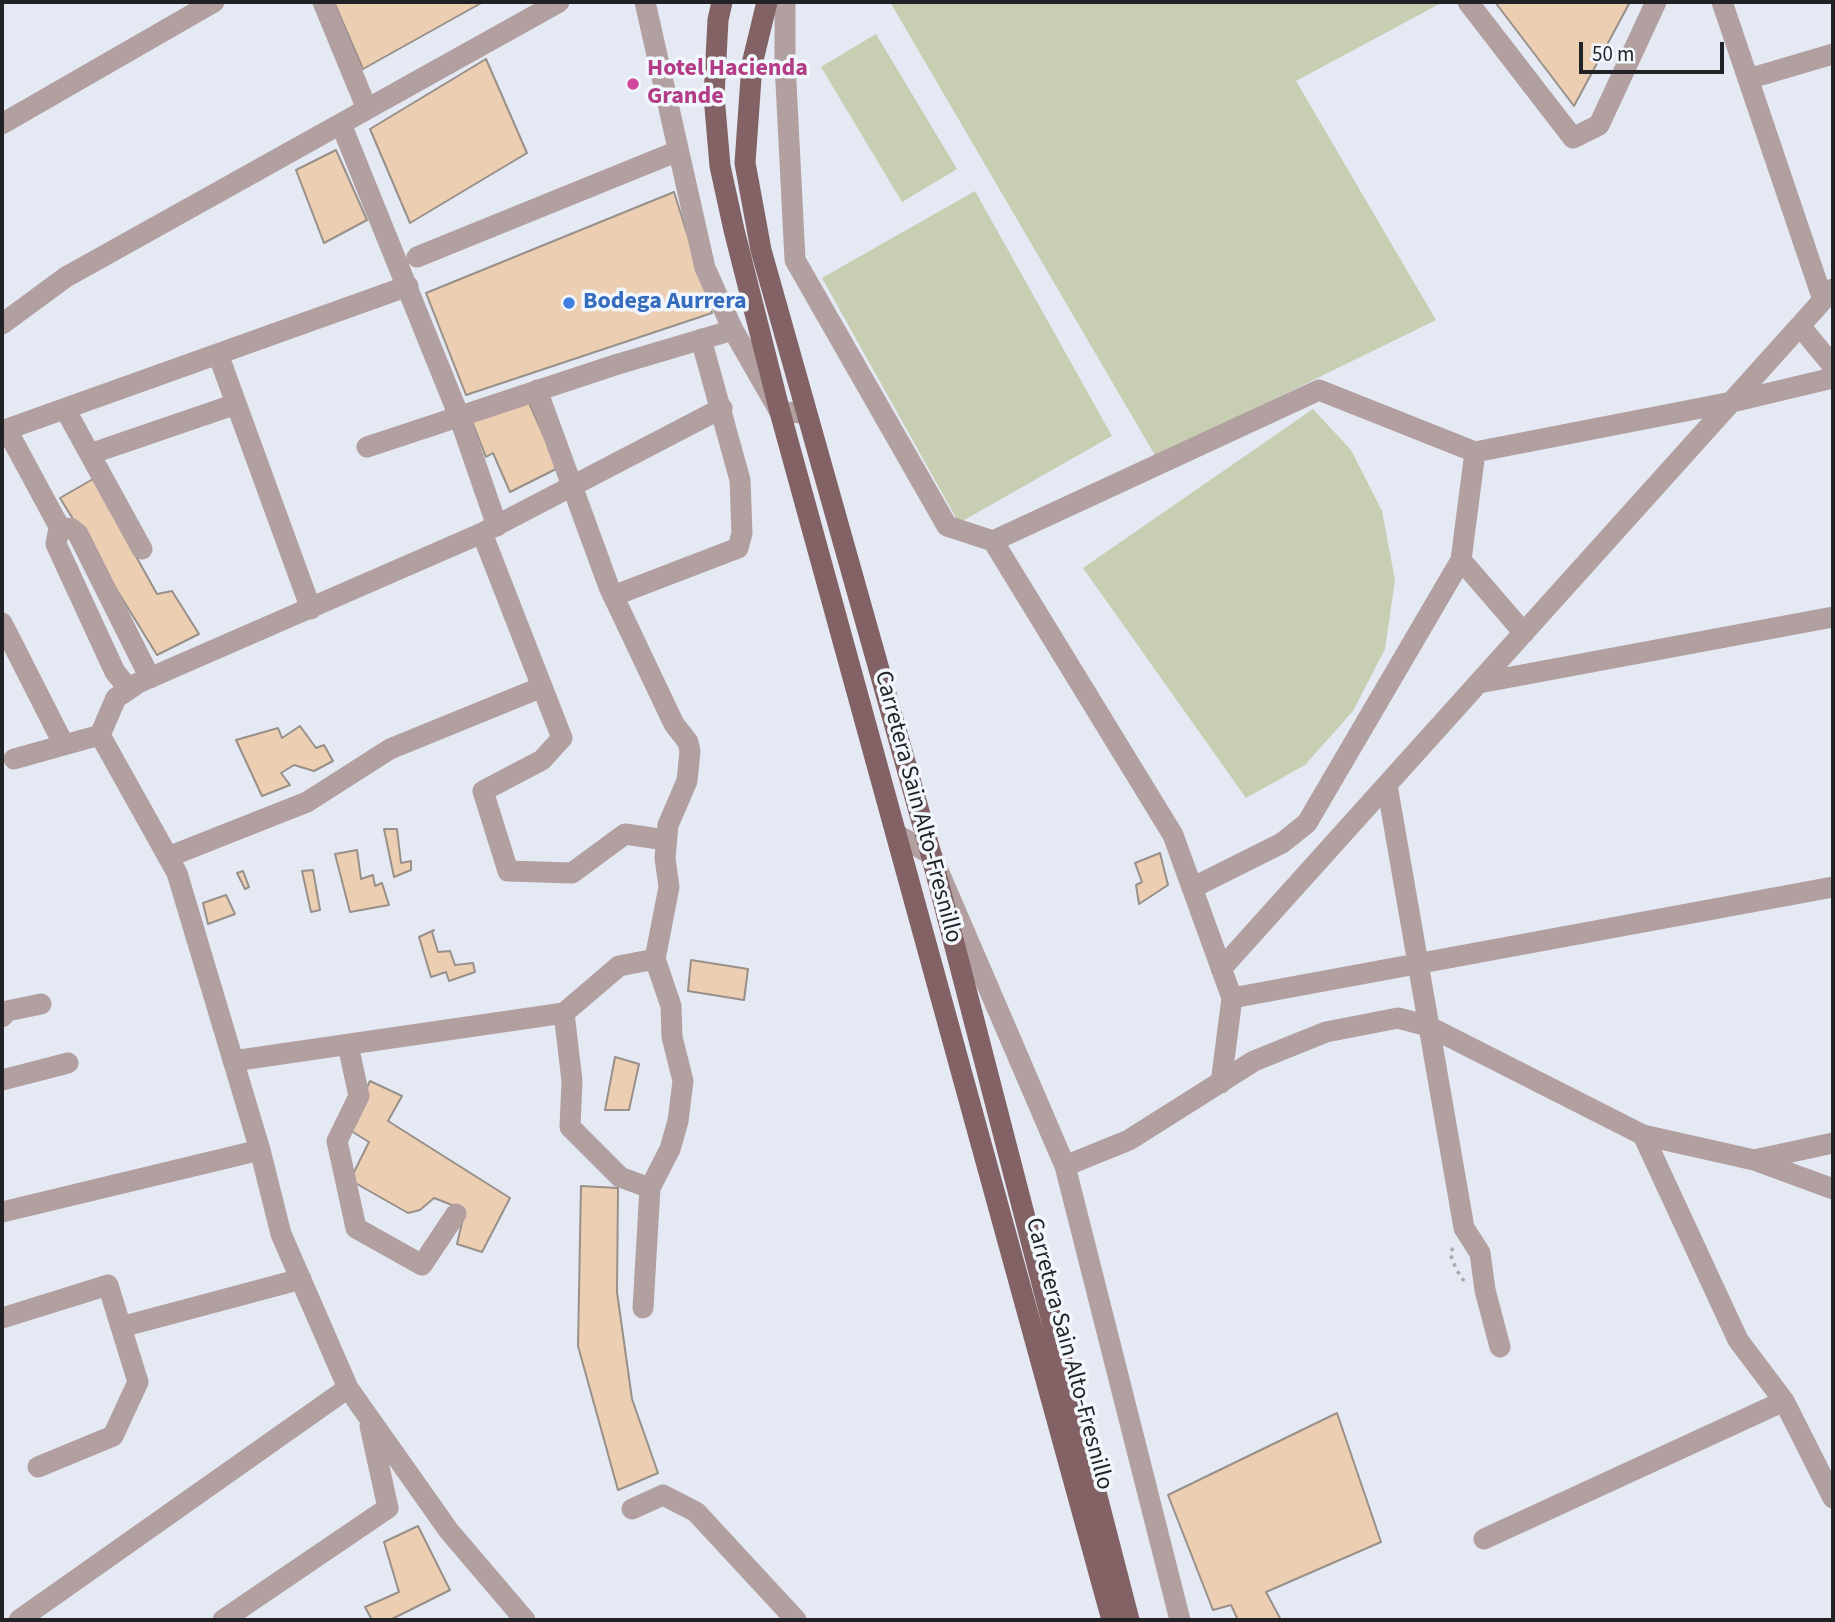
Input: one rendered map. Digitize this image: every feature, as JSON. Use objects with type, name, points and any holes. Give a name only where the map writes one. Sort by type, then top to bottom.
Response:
[{"type":"main road","name":"Carretera Sain Alto-Fresnillo","points":[[722,2],[718,20],[713,96],[720,166],[780,412],[899,836],[1112,1620]]},
{"type":"main road","points":[[767,2],[752,64],[745,163],[761,250],[931,854],[1129,1620]]},
{"type":"street","points":[[2,124],[214,2]]},
{"type":"street","points":[[323,2],[367,109]]},
{"type":"street","points":[[2,324],[66,277],[558,2]]},
{"type":"street","points":[[645,2],[705,268],[733,330],[780,412],[805,412]]},
{"type":"street","points":[[785,2],[785,63],[795,260],[947,526],[993,541],[1173,835],[1232,998],[1221,1083]]},
{"type":"street","points":[[1468,2],[1573,138],[1599,125],[1656,2]]},
{"type":"street","points":[[1221,969],[1828,295],[1722,2]]},
{"type":"street","points":[[1748,79],[1833,54]]},
{"type":"street","points":[[341,124],[459,416],[490,529],[542,687],[562,738],[542,760],[483,790],[508,871],[572,873],[625,834],[666,840]]},
{"type":"street","points":[[417,257],[678,151]]},
{"type":"street","points":[[61,530],[4,430],[408,286]]},
{"type":"street","points":[[1800,327],[1833,366]]},
{"type":"street","points":[[367,447],[537,390],[733,330]]},
{"type":"street","points":[[613,596],[738,548],[742,533],[740,480],[701,339]]},
{"type":"street","points":[[218,354],[312,609]]},
{"type":"street","points":[[993,541],[1319,390],[1475,452],[1732,402],[1833,378]]},
{"type":"street","points":[[537,390],[613,596],[674,724],[688,742],[688,781],[668,825],[666,840],[669,887],[655,959],[671,1006],[672,1037],[683,1081],[678,1121],[670,1149],[650,1188],[643,1308]]},
{"type":"street","points":[[90,454],[236,404]]},
{"type":"street","points":[[14,759],[100,735],[116,698],[129,689],[490,529],[722,408]]},
{"type":"street","points":[[65,409],[142,549]]},
{"type":"street","points":[[1192,888],[1282,843],[1307,823],[1461,561],[1475,452]]},
{"type":"street","points":[[129,689],[116,672],[56,544],[56,536],[61,530],[68,528],[78,534],[150,678]]},
{"type":"street","points":[[1461,561],[1524,633]]},
{"type":"street","points":[[1479,683],[1833,617]]},
{"type":"street","points":[[2,623],[10,659],[64,746]]},
{"type":"street","points":[[168,857],[307,802],[390,749],[542,687]]},
{"type":"street","points":[[100,735],[177,873],[260,1150],[281,1234],[348,1388],[449,1531],[525,1620]]},
{"type":"street","points":[[1387,785],[1464,1228],[1480,1253],[1486,1279],[1485,1290],[1500,1347]]},
{"type":"street","points":[[899,836],[931,854],[1065,1166],[1180,1620]]},
{"type":"street","points":[[1232,998],[1833,887]]},
{"type":"street","points":[[233,1061],[564,1013],[619,966],[655,959]]},
{"type":"street","points":[[2,1017],[7,1011],[41,1004]]},
{"type":"street","points":[[564,1013],[572,1081],[570,1127],[620,1177],[650,1188]]},
{"type":"street","points":[[1065,1166],[1129,1140],[1254,1061],[1326,1032],[1398,1018],[1428,1027],[1643,1135],[1754,1160],[1833,1189]]},
{"type":"street","points":[[348,1045],[359,1096],[337,1141],[356,1228],[422,1265],[456,1213]]},
{"type":"street","points":[[2,1080],[68,1063]]},
{"type":"street","points":[[1643,1135],[1738,1340],[1784,1401],[1833,1498]]},
{"type":"street","points":[[1754,1160],[1833,1143]]},
{"type":"street","points":[[2,1212],[260,1150]]},
{"type":"street","points":[[121,1327],[301,1279]]},
{"type":"street","points":[[2,1318],[108,1285],[138,1381],[113,1436],[38,1467]]},
{"type":"street","points":[[19,1620],[348,1388]]},
{"type":"street","points":[[1484,1539],[1784,1401]]},
{"type":"street","points":[[223,1620],[388,1508],[368,1417]]},
{"type":"street","points":[[632,1508],[663,1495],[696,1512],[796,1620]]},
{"type":"green space","points":[[890,2],[1443,2],[1296,81],[1436,320],[1156,457]]},
{"type":"green space","points":[[876,34],[957,169],[902,202],[821,67]]},
{"type":"green space","points":[[975,191],[1112,436],[959,523],[822,278]]},
{"type":"green space","points":[[1313,409],[1351,450],[1382,511],[1395,580],[1385,649],[1353,711],[1305,765],[1246,798],[1083,568]]},
{"type":"building","points":[[334,2],[483,2],[363,69]]},
{"type":"building","points":[[1495,2],[1630,2],[1574,106]]},
{"type":"building","points":[[486,59],[527,153],[410,223],[370,129]]},
{"type":"building","points":[[336,150],[367,220],[324,243],[296,170]]},
{"type":"building","name":"Bodega Aurrera","points":[[674,192],[712,313],[466,395],[426,293]]},
{"type":"building","points":[[527,398],[558,468],[510,492],[493,453],[486,457],[471,419]]},
{"type":"building","points":[[93,479],[157,594],[172,591],[199,634],[157,655],[60,498]]},
{"type":"building","points":[[300,726],[316,748],[324,745],[333,761],[314,771],[294,765],[281,773],[290,785],[262,796],[236,740],[278,728],[282,738]]},
{"type":"building","points":[[384,829],[397,829],[401,863],[411,861],[411,870],[394,877]]},
{"type":"building","points":[[357,850],[361,879],[373,875],[375,886],[382,883],[389,905],[350,912],[335,854]]},
{"type":"building","points":[[1160,853],[1168,885],[1139,904],[1136,885],[1142,882],[1135,863]]},
{"type":"building","points":[[313,870],[320,910],[311,912],[302,871]]},
{"type":"building","points":[[243,871],[249,887],[245,889],[237,873]]},
{"type":"building","points":[[226,895],[235,914],[208,924],[203,903]]},
{"type":"building","points":[[434,930],[432,932],[438,952],[450,951],[455,965],[473,963],[475,972],[449,981],[446,972],[431,977],[419,937]]},
{"type":"building","points":[[691,960],[748,969],[744,1000],[688,991]]},
{"type":"building","points":[[615,1057],[639,1064],[629,1110],[605,1110]]},
{"type":"building","points":[[370,1081],[402,1096],[388,1121],[510,1198],[482,1252],[457,1244],[465,1210],[434,1198],[420,1210],[408,1213],[350,1180],[369,1142],[348,1129]]},
{"type":"building","points":[[581,1186],[618,1188],[617,1292],[632,1399],[658,1473],[618,1490],[578,1346]]},
{"type":"building","points":[[1337,1413],[1381,1542],[1266,1592],[1281,1620],[1238,1620],[1231,1605],[1213,1610],[1168,1495]]},
{"type":"building","points":[[418,1526],[450,1590],[390,1620],[372,1620],[365,1607],[399,1592],[384,1542]]},
{"type":"place","name":"Hotel Hacienda Grande","points":[[633,84]]},
{"type":"place","name":"Bodega Aurrera","points":[[569,303]]}]
